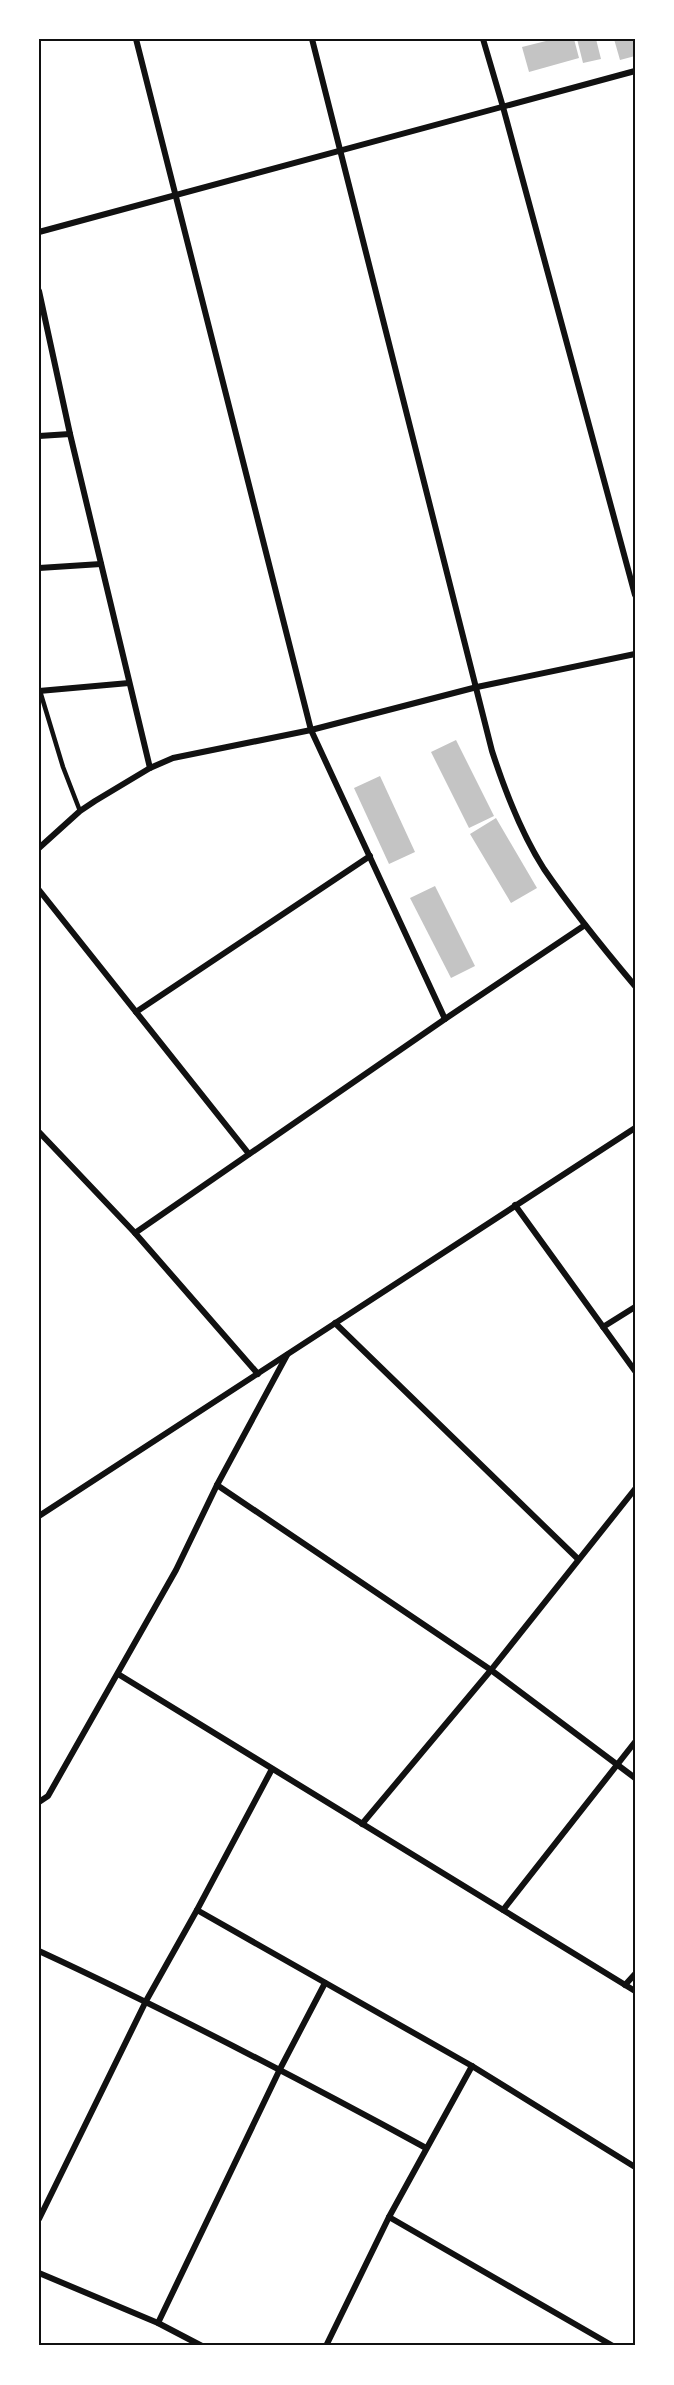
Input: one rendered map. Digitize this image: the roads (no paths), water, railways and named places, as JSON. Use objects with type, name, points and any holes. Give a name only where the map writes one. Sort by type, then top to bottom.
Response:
[{"type":"street","points":[[136,39],[311,730],[445,1019]]},
{"type":"street","points":[[312,39],[492,751],[513,809],[543,867],[585,925],[635,986]]},
{"type":"street","points":[[483,39],[635,594]]},
{"type":"street","points":[[39,232],[635,71]]},
{"type":"street","points":[[39,291],[70,434],[150,768]]},
{"type":"street","points":[[39,436],[70,434]]},
{"type":"street","points":[[39,568],[101,564]]},
{"type":"street","points":[[39,848],[80,811],[150,768],[173,758],[311,730],[477,687],[635,654]]},
{"type":"street","points":[[40,691],[129,683]]},
{"type":"street","points":[[136,1012],[369,856]]},
{"type":"street","points":[[39,890],[249,1154]]},
{"type":"street","points":[[135,1233],[585,925]]},
{"type":"street","points":[[39,1516],[635,1128]]},
{"type":"street","points":[[39,1132],[135,1233],[258,1374]]},
{"type":"street","points":[[516,1205],[635,1371]]},
{"type":"street","points":[[603,1327],[635,1307]]},
{"type":"street","points":[[336,1323],[578,1559]]},
{"type":"street","points":[[39,1802],[48,1796],[176,1570],[217,1485],[288,1354]]},
{"type":"street","points":[[217,1485],[491,1670],[635,1778]]},
{"type":"street","points":[[362,1824],[491,1670],[635,1489]]},
{"type":"street","points":[[118,1674],[635,1991]]},
{"type":"street","points":[[503,1910],[635,1742]]},
{"type":"street","points":[[39,2219],[146,2001],[272,1769]]},
{"type":"street","points":[[197,1910],[472,2066],[635,2167]]},
{"type":"street","points":[[39,1951],[146,2001],[280,2069],[426,2148]]},
{"type":"street","points":[[625,1985],[635,1974]]},
{"type":"street","points":[[158,2323],[280,2069],[325,1983]]},
{"type":"street","points":[[326,2346],[389,2217],[472,2066]]},
{"type":"street","points":[[389,2217],[613,2346]]},
{"type":"street","points":[[39,2273],[158,2323],[202,2346]]},
{"type":"lane","points":[[40,691],[63,766],[80,811]]}]
